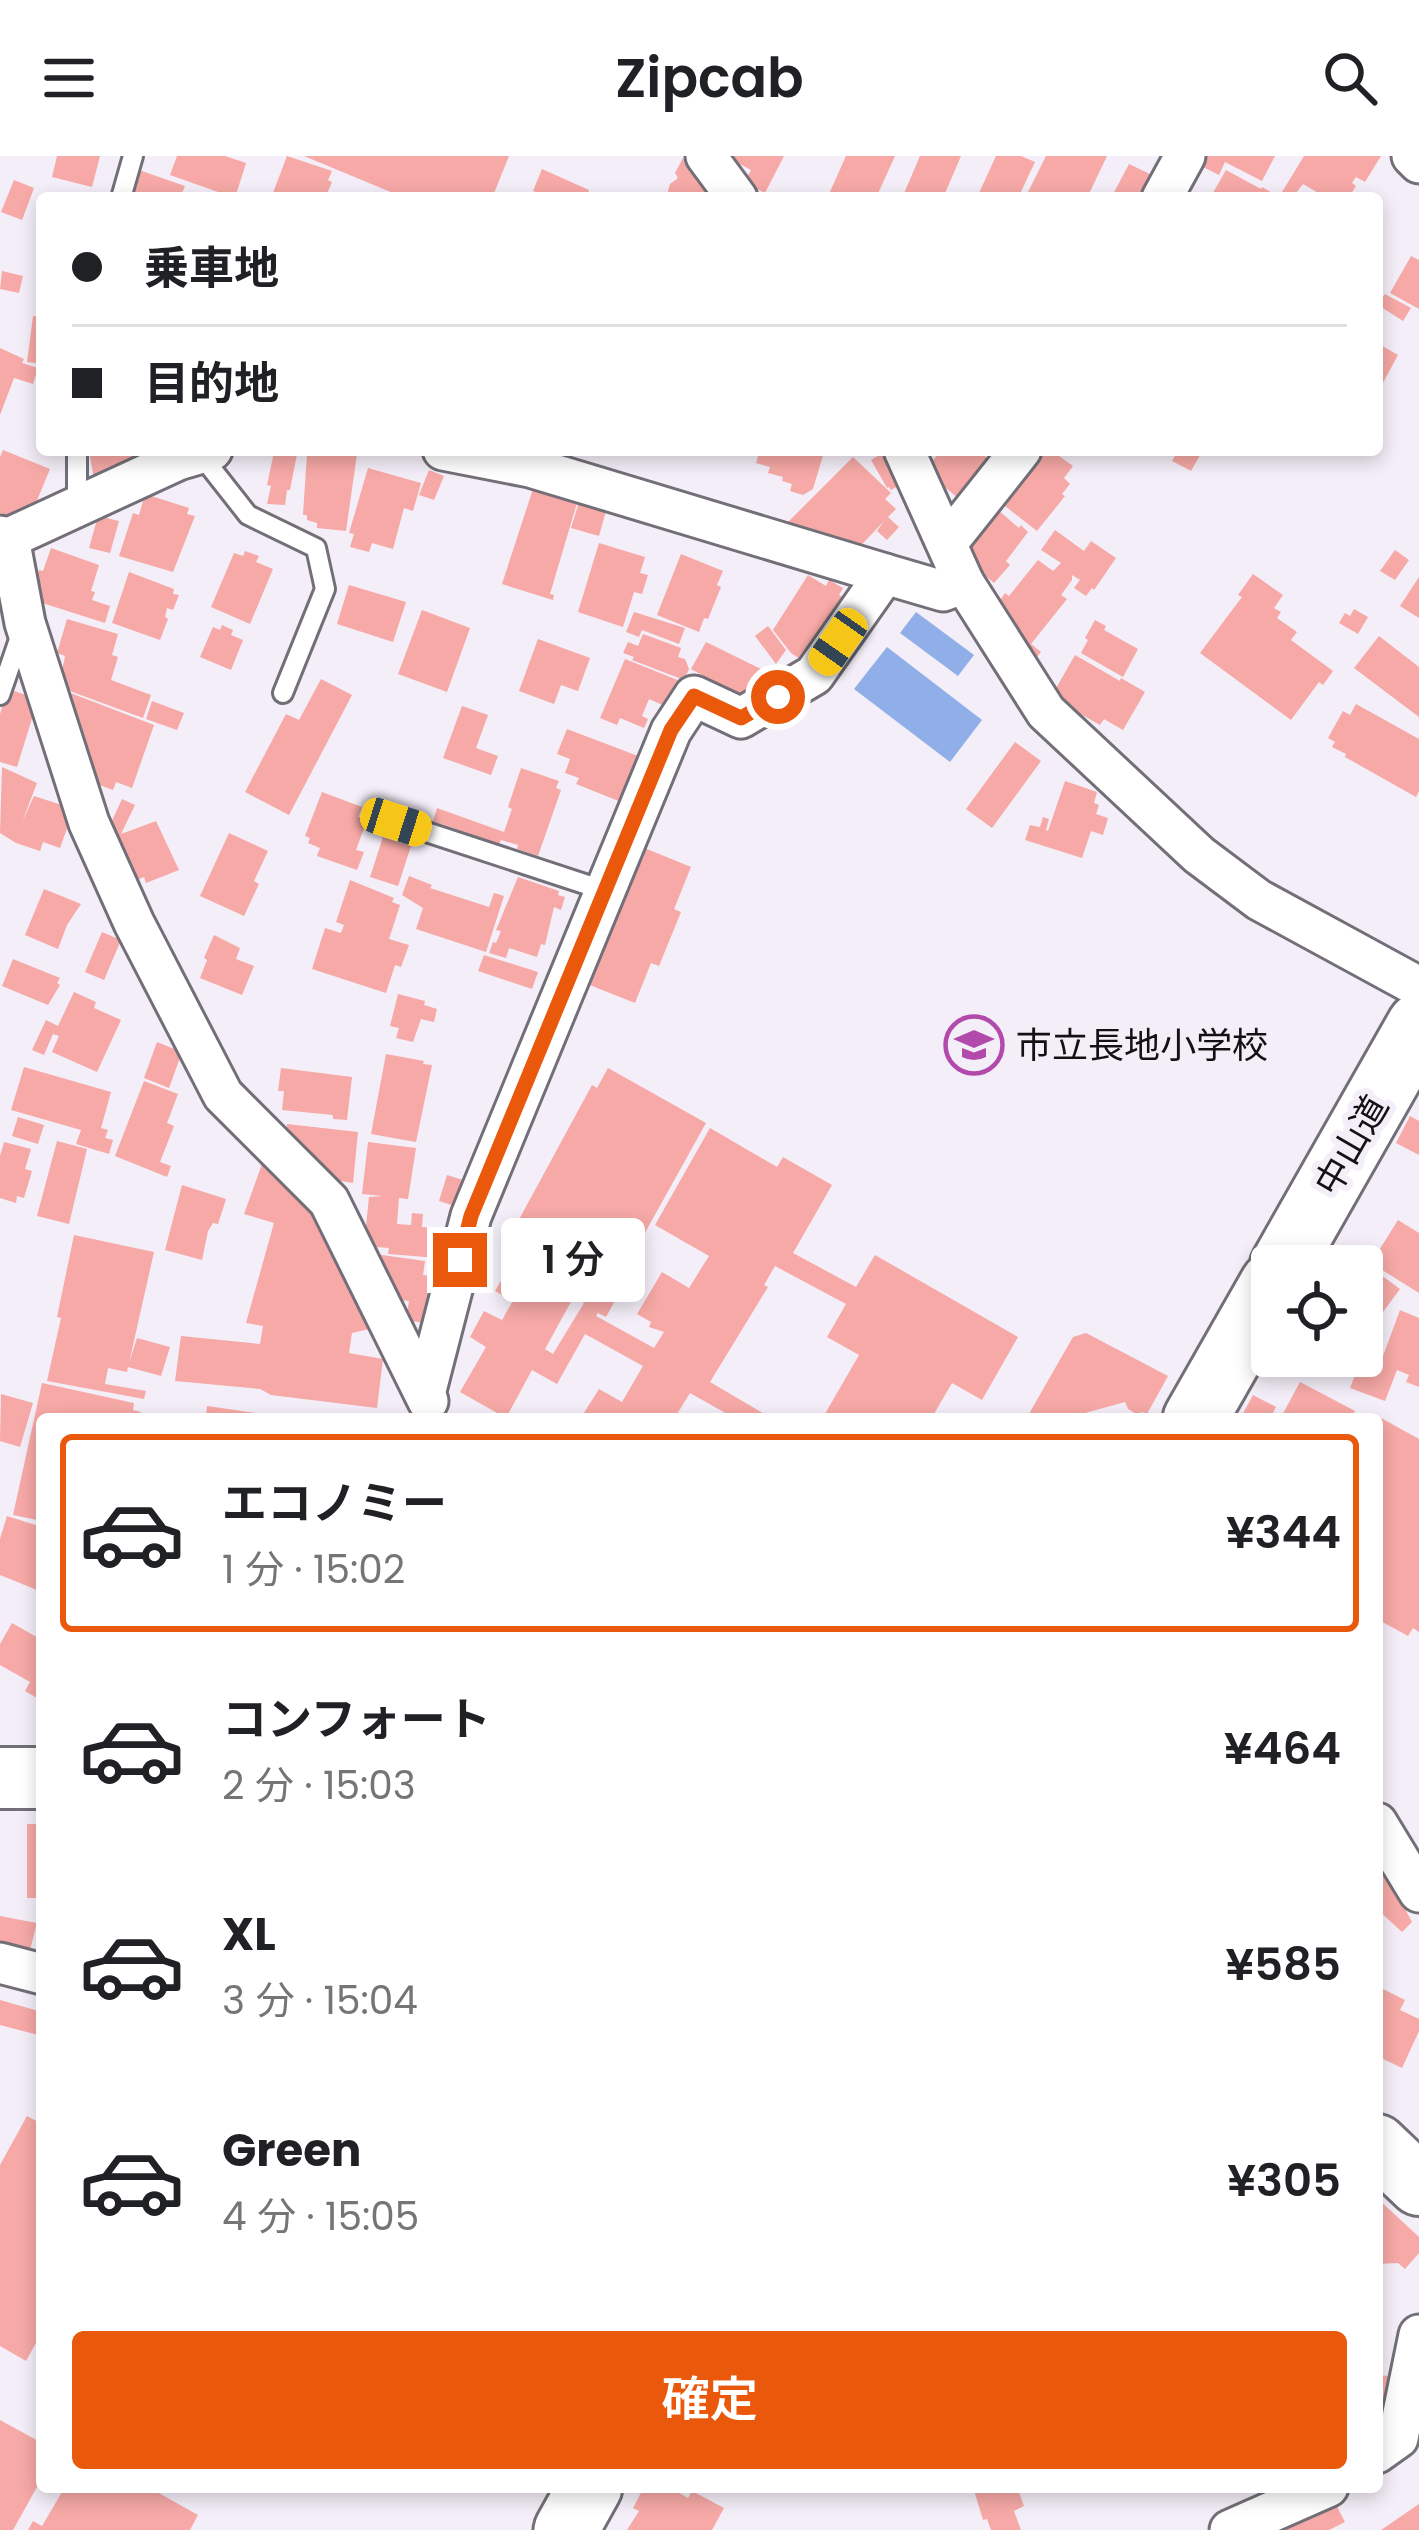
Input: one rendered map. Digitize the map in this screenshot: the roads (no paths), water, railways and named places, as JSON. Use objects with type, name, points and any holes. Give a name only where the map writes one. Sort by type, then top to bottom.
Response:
[{"type":"highway","name":"中山道","points":[[1294,1245],[1419,1025]]},
{"type":"highway","points":[[1198,1413],[1251,1321]]},
{"type":"highway","points":[[566,2530],[587,2493]]},
{"type":"main road","points":[[0,1778],[36,1778]]},
{"type":"main road","points":[[1383,2151],[1419,2185]]},
{"type":"street","points":[[706,156],[732,192]]},
{"type":"street","points":[[1165,192],[1185,156]]},
{"type":"street","points":[[1412,156],[1419,163]]},
{"type":"street","points":[[192,456],[4,537],[89,824],[134,923],[223,1095],[329,1201],[431,1407]]},
{"type":"street","points":[[474,456],[530,467],[943,591],[964,583]]},
{"type":"street","points":[[907,456],[964,583],[1046,712],[1199,855],[1259,900],[1419,987]]},
{"type":"street","points":[[948,542],[1016,456]]},
{"type":"street","points":[[431,1407],[471,1216],[671,730],[694,696],[741,718],[814,676],[885,574]]},
{"type":"street","points":[[1383,1833],[1419,1892]]},
{"type":"street","points":[[0,1963],[36,1972]]},
{"type":"street","points":[[1398,2448],[1419,2335]]},
{"type":"street","points":[[1230,2530],[1314,2493]]},
{"type":"lane","points":[[123,192],[133,156]]},
{"type":"lane","points":[[77,456],[77,509]]},
{"type":"lane","points":[[209,456],[248,515],[316,548],[325,589],[283,693]]},
{"type":"lane","points":[[0,694],[26,623]]},
{"type":"lane","points":[[396,822],[606,891]]},
{"type":"water","points":[[916,612],[974,655],[958,676],[900,633]]},
{"type":"water","points":[[887,647],[982,720],[950,762],[854,689]]},
{"type":"place","name":"市立長地小学校","points":[[974,1045]]}]
